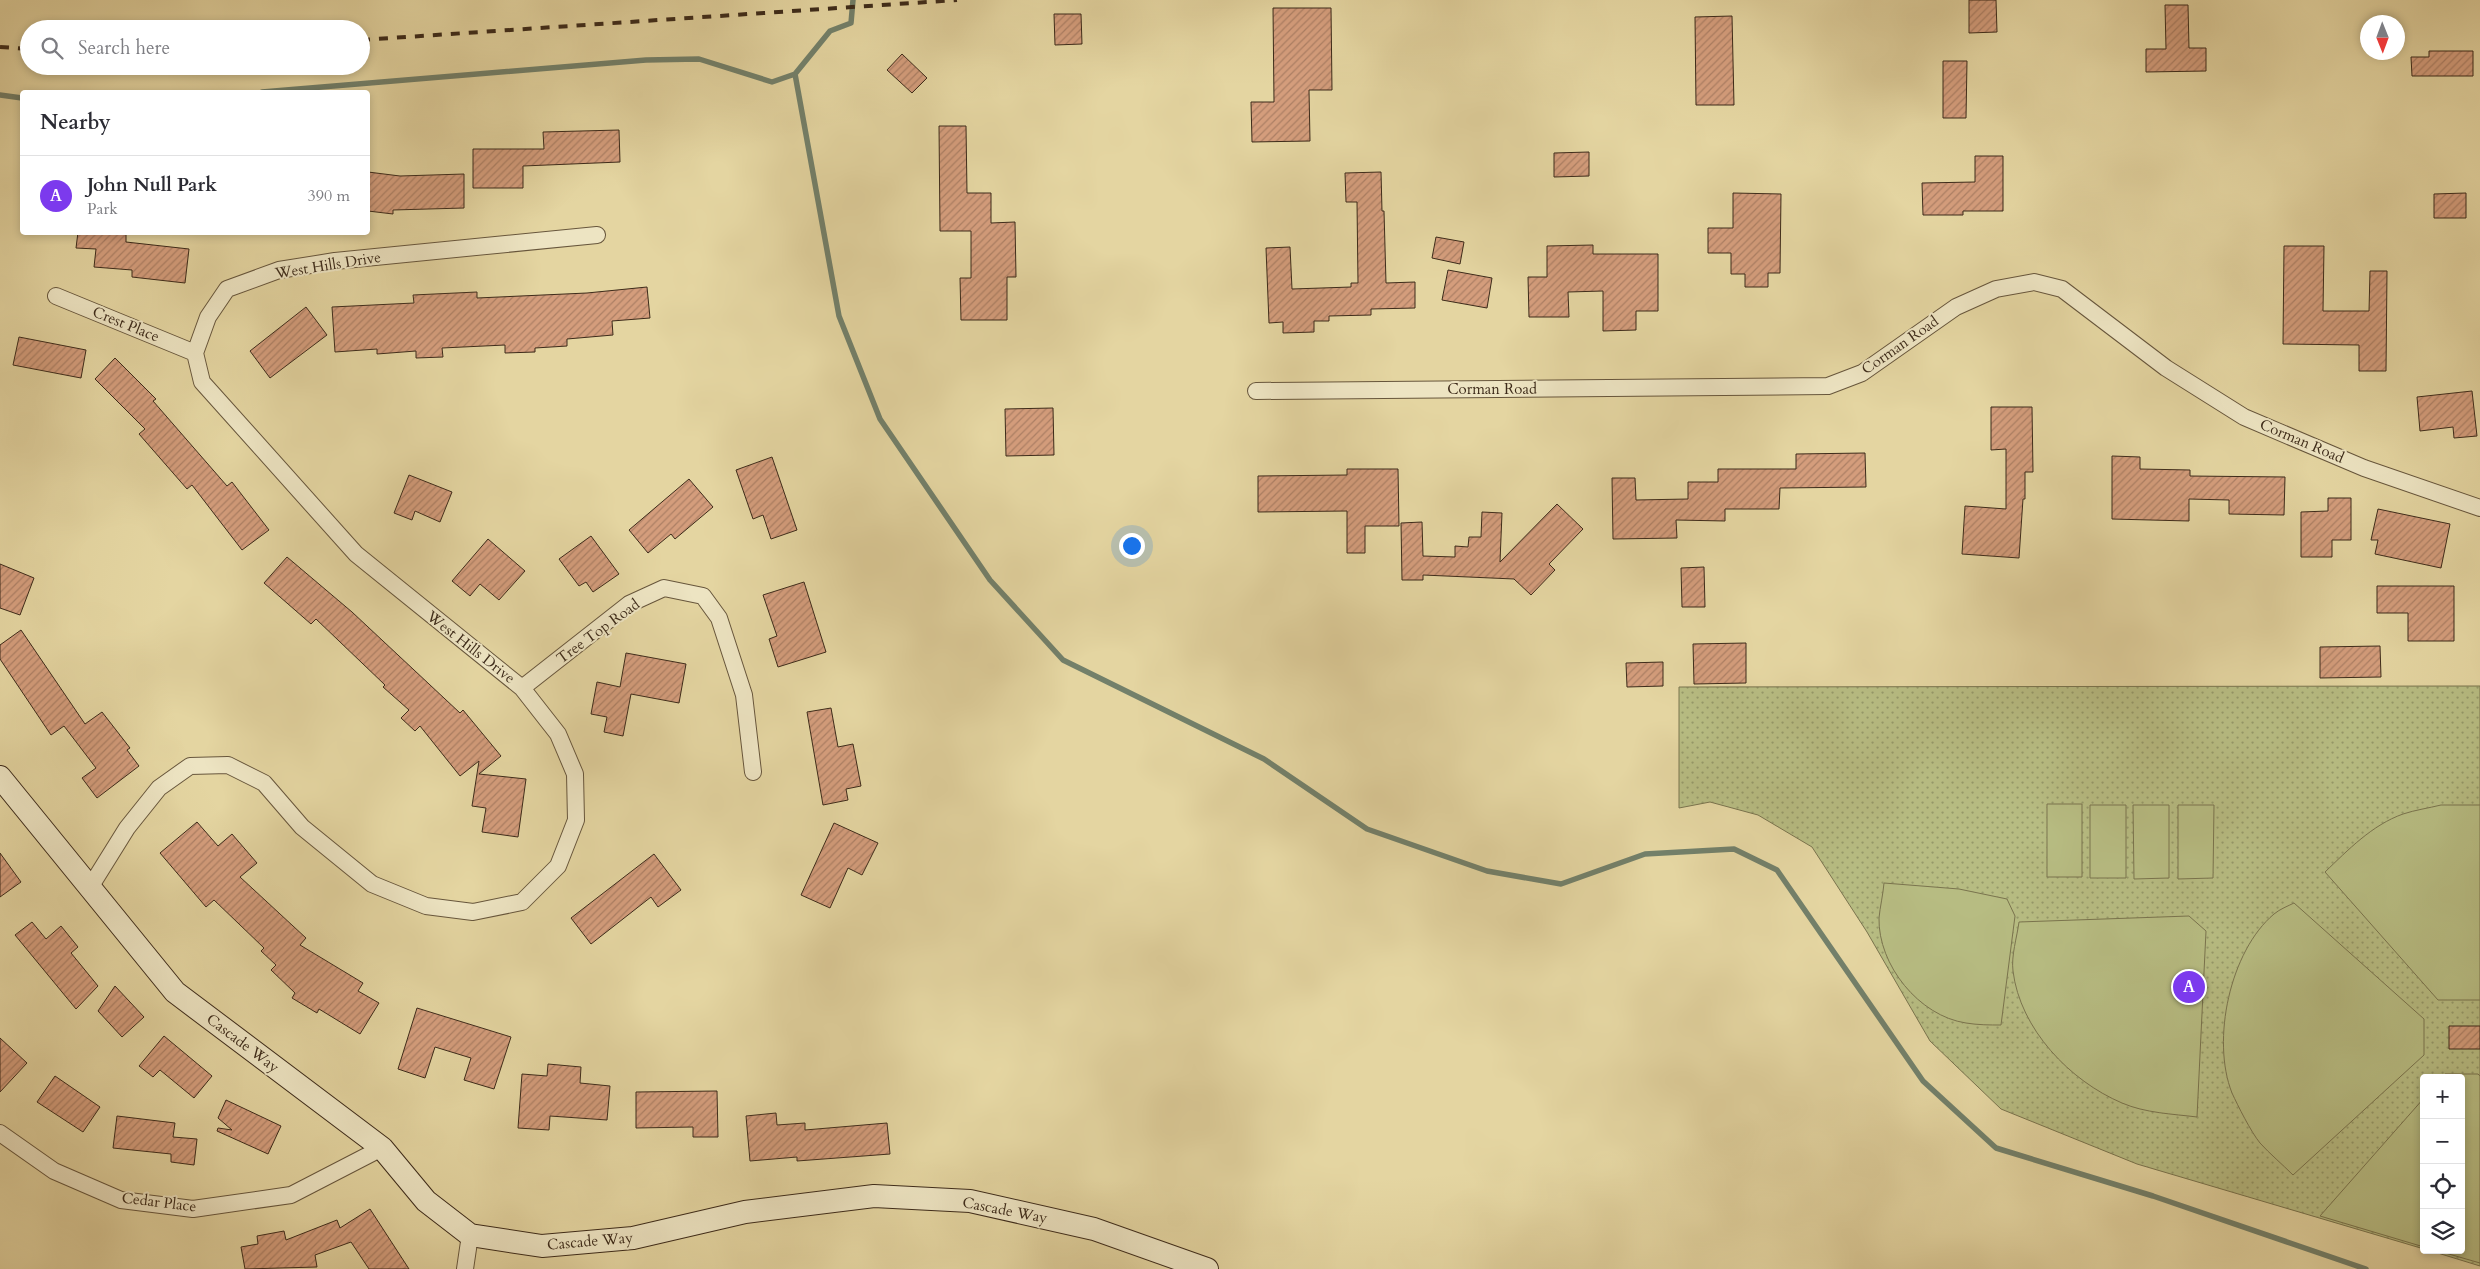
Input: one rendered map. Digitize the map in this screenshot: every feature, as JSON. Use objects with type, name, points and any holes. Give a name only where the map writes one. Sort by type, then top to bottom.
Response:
[{"type":"street","name":"West Hills Drive","points":[[89,889],[127,828],[159,788],[190,766],[228,765],[264,783],[302,827],[372,884],[426,906],[473,912],[522,902],[558,866],[576,820],[575,774],[558,734],[522,688],[356,554],[202,382],[196,353],[208,317],[227,289],[279,270],[335,261],[597,235]]},
{"type":"street","name":"Corman Road","points":[[1256,391],[1828,386],[1862,373],[1956,307],[1996,289],[2034,282],[2062,289],[2166,368],[2244,417],[2364,468],[2480,508]]},
{"type":"street","name":"Crest Place","points":[[56,296],[196,353]]},
{"type":"street","name":"Tree Top Road","points":[[522,688],[629,604],[664,588],[703,596],[719,618],[744,695],[753,772]]},
{"type":"street","name":"Cascade Way","points":[[0,777],[89,889],[175,992],[382,1148],[426,1201],[470,1235],[542,1246],[633,1238],[745,1212],[874,1196],[970,1201],[1094,1229],[1208,1269]]},
{"type":"street","name":"Cedar Place","points":[[0,1132],[54,1171],[121,1200],[193,1209],[291,1195],[382,1148]]},
{"type":"street","points":[[465,1269],[470,1235]]},
{"type":"green space","points":[[2480,686],[2480,1266],[2441,1254],[2465,1254],[2465,1074],[2420,1074],[2420,1248],[2137,1164],[2001,1109],[1930,1041],[1867,932],[1812,847],[1758,815],[1710,802],[1679,808],[1679,687]]},
{"type":"green space","points":[[2047,804],[2082,804],[2082,877],[2047,877]]},
{"type":"green space","points":[[2090,805],[2126,805],[2126,878],[2090,878]]},
{"type":"green space","points":[[2133,805],[2169,805],[2169,878],[2134,879]]},
{"type":"green space","points":[[2178,805],[2214,805],[2213,878],[2178,879]]},
{"type":"green space","points":[[2441,805],[2480,805],[2480,1000],[2438,1000],[2325,872],[2361,839],[2381,825],[2403,814]]},
{"type":"green space","points":[[1884,883],[1959,889],[2007,899],[2015,916],[2001,1025],[1970,1024],[1949,1018],[1932,1010],[1905,985],[1894,970],[1881,936],[1879,918]]},
{"type":"green space","points":[[2294,903],[2424,1019],[2424,1055],[2293,1175],[2260,1143],[2232,1093],[2226,1072],[2224,1023],[2236,973],[2246,950],[2259,930],[2274,914]]},
{"type":"green space","points":[[2189,916],[2206,931],[2197,1117],[2150,1111],[2131,1106],[2103,1093],[2084,1081],[2067,1067],[2037,1032],[2026,1013],[2013,971],[2013,953],[2019,922]]},
{"type":"green space","points":[[2465,1074],[2478,1074],[2480,1076],[2480,1263],[2449,1254],[2465,1254]]},
{"type":"green space","points":[[2420,1103],[2420,1246],[2320,1216]]},
{"type":"building","points":[[1969,0],[1996,0],[1997,32],[1969,33]]},
{"type":"building","points":[[2165,5],[2188,5],[2189,48],[2206,48],[2206,71],[2146,72],[2146,49],[2166,49]]},
{"type":"building","points":[[1273,8],[1331,8],[1332,90],[1309,90],[1310,141],[1252,142],[1251,102],[1274,102]]},
{"type":"building","points":[[1054,14],[1081,14],[1082,44],[1055,45]]},
{"type":"building","points":[[1732,16],[1734,105],[1696,105],[1695,17]]},
{"type":"building","points":[[2429,51],[2473,51],[2473,76],[2412,76],[2411,57],[2429,57]]},
{"type":"building","points":[[902,54],[927,78],[912,93],[887,70]]},
{"type":"building","points":[[1943,61],[1967,61],[1966,118],[1943,118]]},
{"type":"building","points":[[939,126],[966,126],[967,193],[991,193],[991,223],[1015,222],[1016,277],[1007,277],[1007,320],[961,320],[960,278],[971,278],[971,231],[940,231]]},
{"type":"building","points":[[619,130],[620,162],[523,166],[523,188],[473,188],[473,149],[544,149],[543,132]]},
{"type":"building","points":[[1589,152],[1589,176],[1554,177],[1554,153]]},
{"type":"building","points":[[1975,156],[2003,156],[2003,211],[1963,211],[1963,215],[1923,215],[1922,183],[1975,182]]},
{"type":"building","points":[[370,172],[400,176],[464,174],[464,208],[393,210],[393,214],[370,211]]},
{"type":"building","points":[[1381,172],[1386,283],[1415,282],[1415,308],[1371,309],[1371,315],[1329,316],[1329,321],[1314,321],[1314,332],[1283,333],[1283,322],[1269,323],[1266,248],[1290,247],[1292,289],[1351,287],[1351,283],[1358,283],[1357,202],[1346,202],[1345,173]]},
{"type":"building","points":[[1733,193],[1781,194],[1780,273],[1768,273],[1768,287],[1745,287],[1745,274],[1731,274],[1731,253],[1708,253],[1708,228],[1733,228]]},
{"type":"building","points":[[2466,193],[2466,218],[2434,218],[2434,194]]},
{"type":"building","points":[[78,235],[126,235],[126,242],[189,249],[185,283],[132,277],[132,270],[94,267],[96,249],[76,248]]},
{"type":"building","points":[[1436,237],[1464,242],[1460,264],[1432,258]]},
{"type":"building","points":[[1593,245],[1593,254],[1658,254],[1658,311],[1636,311],[1636,330],[1603,331],[1603,291],[1568,292],[1569,317],[1529,317],[1528,277],[1547,277],[1547,246]]},
{"type":"building","points":[[2284,246],[2324,246],[2323,311],[2369,311],[2370,271],[2387,271],[2386,371],[2359,371],[2359,345],[2283,344]]},
{"type":"building","points":[[1448,270],[1492,278],[1487,308],[1442,300]]},
{"type":"building","points":[[647,287],[650,318],[612,321],[613,335],[567,339],[567,346],[535,348],[535,352],[505,353],[505,345],[442,348],[443,357],[416,358],[416,351],[377,354],[377,349],[335,352],[332,307],[414,303],[413,295],[477,292],[477,298],[587,293]]},
{"type":"building","points":[[306,307],[327,335],[270,378],[250,351]]},
{"type":"building","points":[[19,337],[86,350],[81,378],[13,365]]},
{"type":"building","points":[[115,358],[156,399],[153,401],[227,486],[232,482],[269,530],[242,550],[192,485],[187,489],[139,434],[145,429],[95,379]]},
{"type":"building","points":[[2472,391],[2477,436],[2454,438],[2453,427],[2420,431],[2417,397]]},
{"type":"building","points":[[1991,407],[2032,407],[2033,472],[2025,472],[2025,499],[2023,499],[2019,558],[1962,554],[1965,506],[2006,509],[2006,449],[1991,450]]},
{"type":"building","points":[[1053,408],[1054,455],[1006,456],[1005,409]]},
{"type":"building","points":[[1865,453],[1866,487],[1780,488],[1779,509],[1725,509],[1725,521],[1676,520],[1677,538],[1613,539],[1612,478],[1635,478],[1636,500],[1688,499],[1688,482],[1718,482],[1718,469],[1796,469],[1796,454]]},
{"type":"building","points":[[2112,456],[2140,457],[2140,469],[2190,470],[2190,476],[2285,477],[2284,515],[2229,514],[2229,500],[2189,499],[2189,521],[2112,519]]},
{"type":"building","points":[[772,457],[797,530],[771,539],[763,515],[753,519],[736,470]]},
{"type":"building","points":[[1347,469],[1398,469],[1399,526],[1365,526],[1365,553],[1347,553],[1347,511],[1258,512],[1258,476],[1347,475]]},
{"type":"building","points":[[409,475],[452,492],[440,522],[415,511],[412,520],[394,513]]},
{"type":"building","points":[[689,479],[713,507],[675,539],[671,534],[648,553],[629,530]]},
{"type":"building","points":[[2328,498],[2351,498],[2351,540],[2332,540],[2332,557],[2301,557],[2301,512],[2328,511]]},
{"type":"building","points":[[1557,504],[1583,529],[1549,564],[1555,570],[1531,595],[1514,579],[1423,575],[1423,580],[1402,580],[1401,523],[1422,522],[1423,556],[1455,557],[1455,546],[1468,547],[1469,537],[1481,537],[1482,512],[1502,513],[1500,562]]},
{"type":"building","points":[[2378,509],[2450,524],[2441,568],[2375,554],[2378,540],[2371,540]]},
{"type":"building","points":[[591,536],[619,574],[593,592],[586,582],[579,586],[559,559]]},
{"type":"building","points":[[488,539],[525,571],[499,600],[480,584],[470,596],[452,581]]},
{"type":"building","points":[[287,557],[352,612],[460,713],[463,710],[501,756],[479,774],[526,779],[518,837],[482,832],[486,808],[472,806],[479,761],[460,776],[420,726],[415,731],[401,718],[409,710],[383,687],[385,685],[316,619],[311,624],[264,583]]},
{"type":"building","points":[[0,564],[34,578],[20,615],[0,608]]},
{"type":"building","points":[[1704,567],[1705,607],[1682,607],[1681,568]]},
{"type":"building","points":[[804,582],[826,652],[778,667],[769,639],[777,636],[763,595]]},
{"type":"building","points":[[2377,586],[2454,586],[2454,641],[2408,641],[2408,613],[2377,613]]},
{"type":"building","points":[[21,630],[85,724],[102,712],[130,748],[127,750],[139,766],[97,798],[82,778],[96,768],[64,726],[51,735],[0,659],[0,645]]},
{"type":"building","points":[[1746,643],[1746,683],[1694,684],[1693,644]]},
{"type":"building","points":[[2380,646],[2381,677],[2320,678],[2320,647]]},
{"type":"building","points":[[626,653],[686,664],[679,703],[631,694],[623,736],[604,732],[607,717],[591,714],[597,682],[620,687]]},
{"type":"building","points":[[1663,662],[1663,686],[1627,687],[1626,663]]},
{"type":"building","points":[[831,708],[838,747],[853,744],[861,786],[846,789],[848,800],[823,805],[807,712]]},
{"type":"building","points":[[197,822],[218,846],[232,834],[257,863],[240,877],[306,938],[300,945],[363,983],[358,991],[379,1003],[360,1034],[319,1009],[317,1013],[292,998],[295,993],[271,970],[276,965],[261,951],[264,948],[214,900],[206,907],[160,853]]},
{"type":"building","points":[[834,823],[878,843],[862,875],[848,868],[830,908],[801,895]]},
{"type":"building","points":[[0,853],[21,882],[0,897]]},
{"type":"building","points":[[654,854],[681,890],[658,907],[651,897],[591,944],[571,918]]},
{"type":"building","points":[[32,922],[46,939],[61,926],[78,947],[71,953],[98,986],[76,1009],[15,935]]},
{"type":"building","points":[[115,986],[144,1017],[122,1037],[98,1011]]},
{"type":"building","points":[[417,1008],[511,1037],[494,1089],[464,1080],[471,1058],[435,1047],[425,1078],[398,1069]]},
{"type":"building","points":[[2449,1026],[2480,1026],[2480,1049],[2449,1049]]},
{"type":"building","points":[[164,1036],[212,1076],[194,1098],[160,1070],[153,1077],[139,1066]]},
{"type":"building","points":[[0,1038],[27,1063],[0,1092]]},
{"type":"building","points":[[548,1064],[581,1067],[580,1083],[610,1086],[607,1120],[550,1116],[549,1130],[518,1128],[522,1074],[547,1076]]},
{"type":"building","points":[[55,1076],[100,1107],[83,1132],[37,1102]]},
{"type":"building","points":[[717,1091],[718,1137],[693,1137],[693,1127],[636,1128],[636,1092]]},
{"type":"building","points":[[226,1100],[281,1126],[268,1154],[217,1131],[218,1128],[232,1130],[218,1118]]},
{"type":"building","points":[[776,1113],[777,1125],[805,1123],[805,1130],[887,1123],[890,1154],[797,1161],[797,1157],[750,1161],[746,1116]]},
{"type":"building","points":[[117,1116],[175,1123],[173,1137],[197,1139],[194,1165],[171,1162],[171,1154],[113,1148]]},
{"type":"building","points":[[370,1209],[409,1269],[369,1269],[351,1242],[315,1255],[317,1267],[245,1269],[241,1247],[258,1244],[257,1236],[284,1231],[286,1240],[337,1220],[340,1228]]},
{"type":"waterway","points":[[286,90],[646,60],[699,59],[772,82],[795,74],[830,31],[851,23],[853,0]]},
{"type":"waterway","points":[[795,74],[839,316],[880,419],[990,580],[1063,660],[1264,759],[1367,829],[1487,871],[1561,884],[1645,854],[1734,849],[1777,870],[1923,1081],[1996,1148],[2153,1196],[2366,1269]]},
{"type":"waterway","points":[[0,95],[20,98]]},
{"type":"railway","points":[[370,39],[957,0]]},
{"type":"railway","points":[[0,47],[20,48]]},
{"type":"place","name":"John Null Park","points":[[2189,987]]}]
